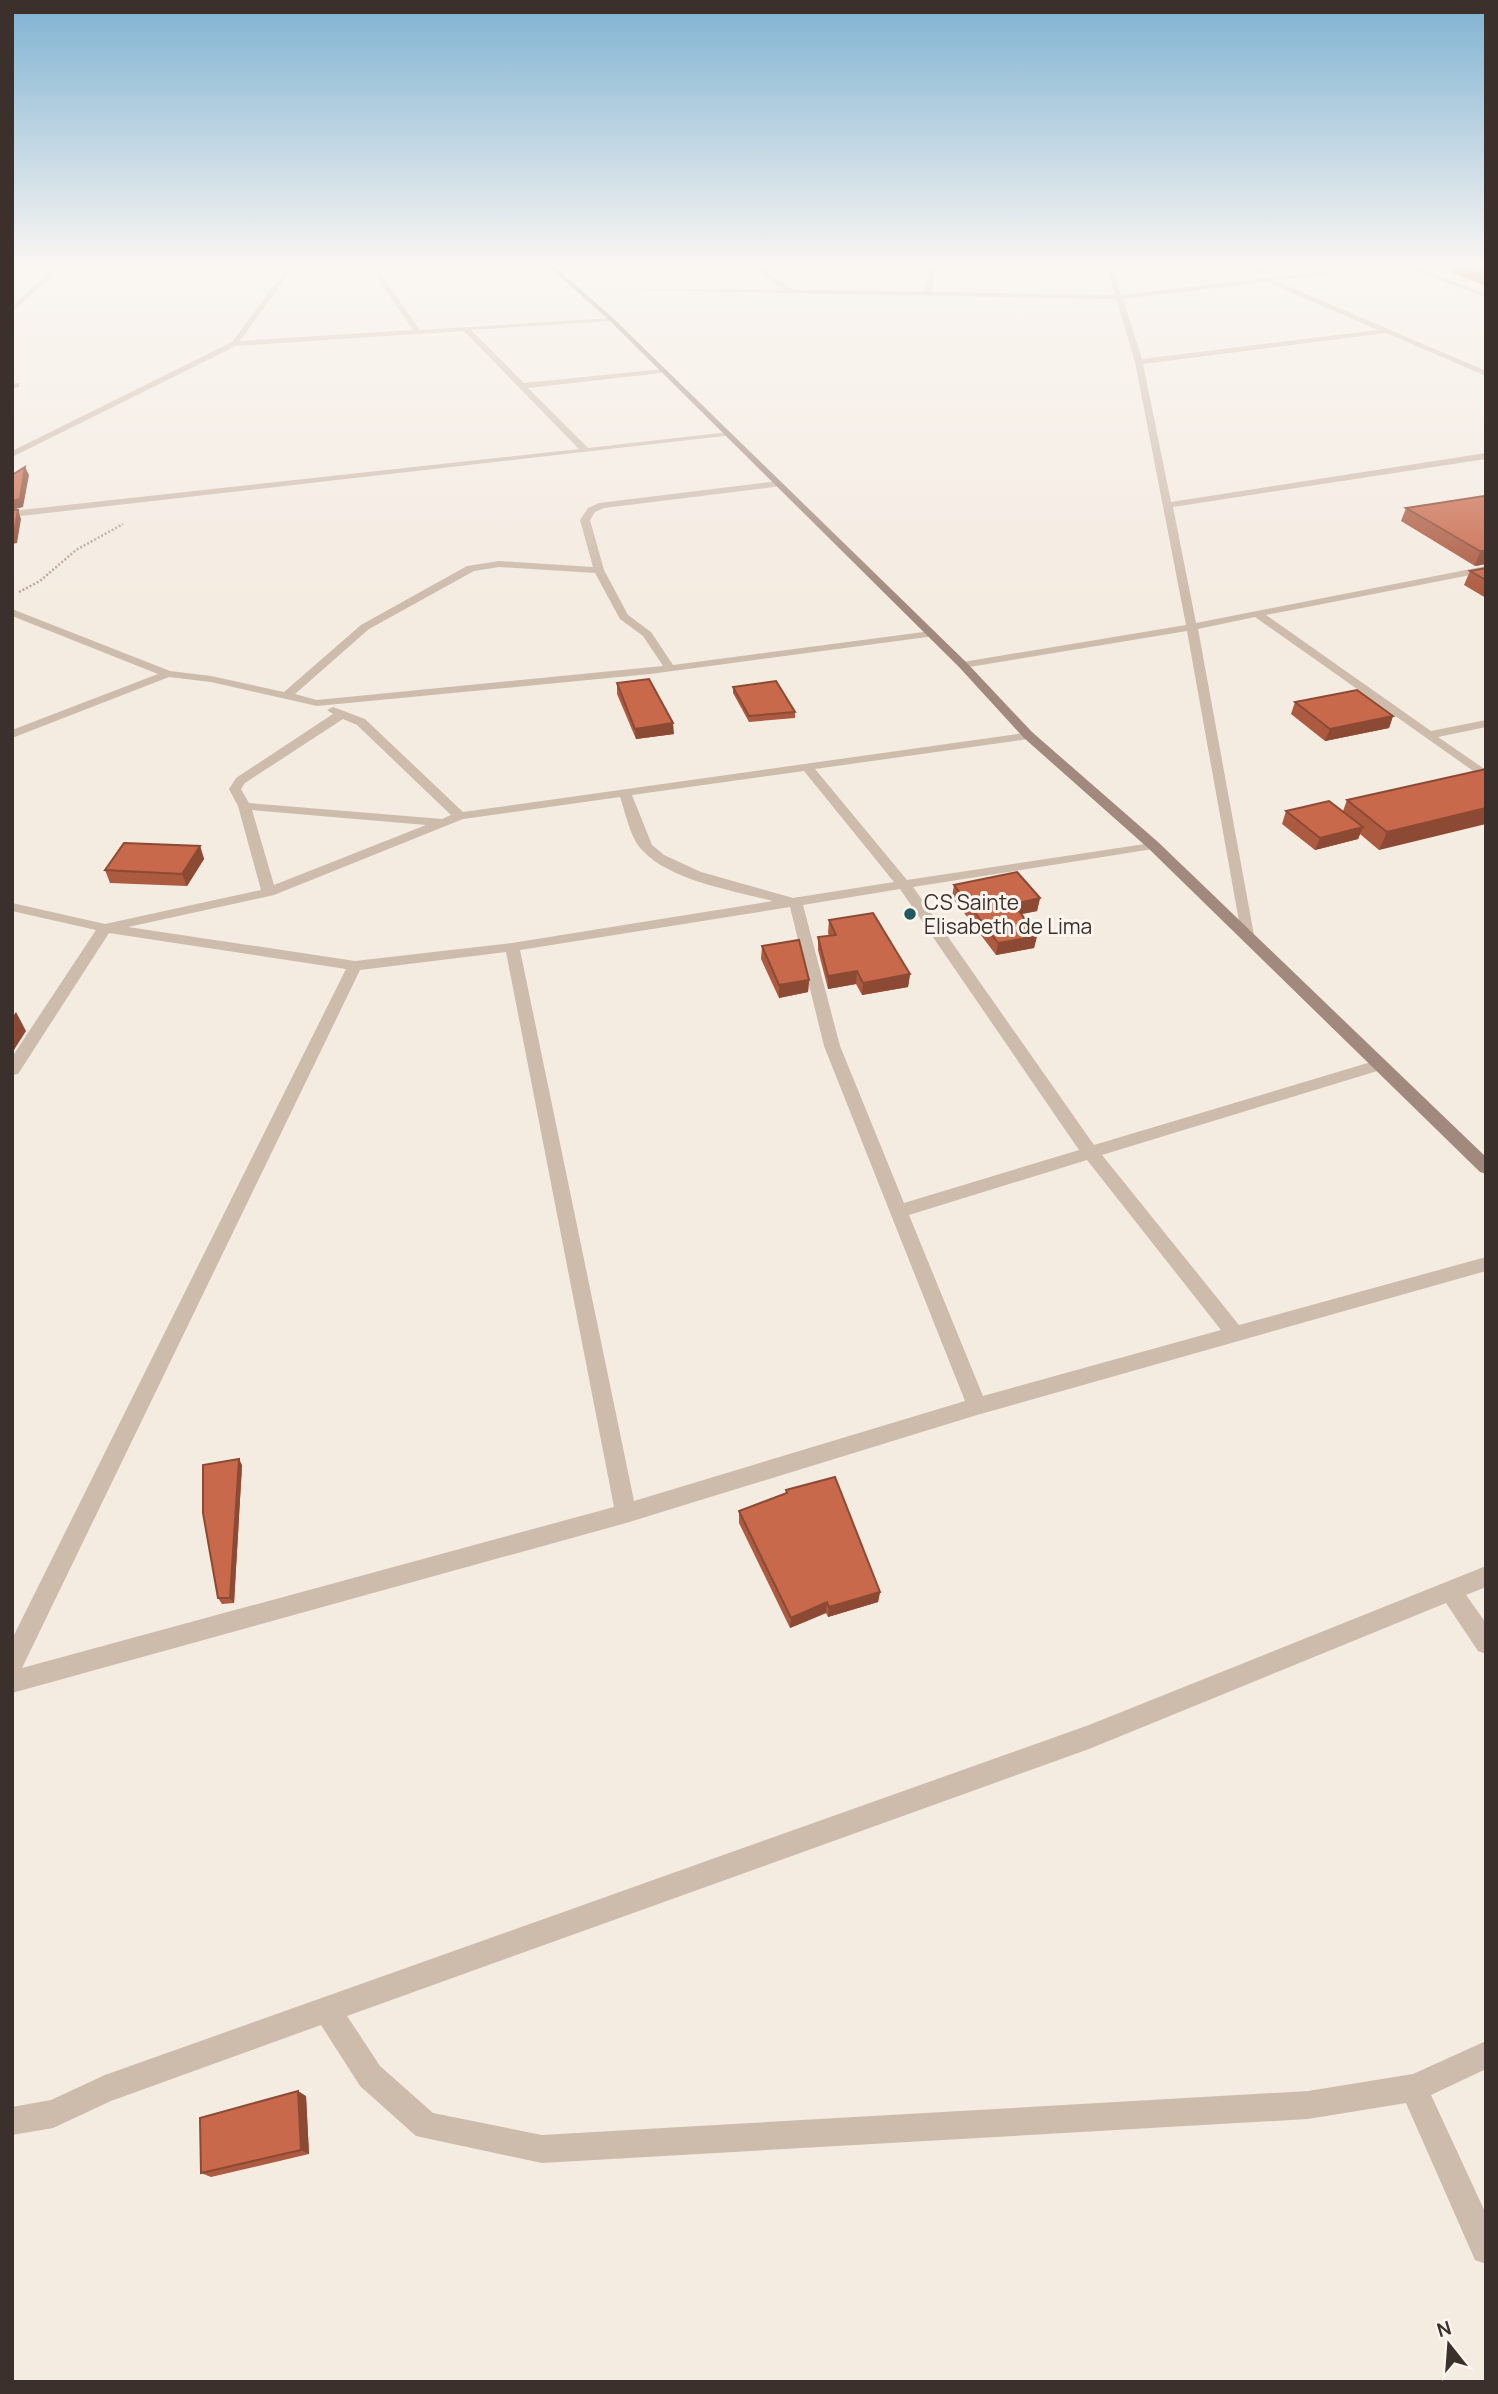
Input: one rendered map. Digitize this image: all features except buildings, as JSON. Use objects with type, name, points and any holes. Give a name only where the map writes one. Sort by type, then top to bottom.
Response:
[{"type":"street","points":[[12,454],[166,378]]},
{"type":"street","points":[[514,378],[586,451]]},
{"type":"street","points":[[522,386],[599,378]]},
{"type":"street","points":[[668,378],[963,665],[1028,735],[1153,845],[1486,1168]]},
{"type":"street","points":[[1142,378],[1192,627],[1247,935]]},
{"type":"street","points":[[12,514],[729,435]]},
{"type":"street","points":[[1167,505],[1486,456]]},
{"type":"street","points":[[670,668],[648,634],[624,617],[599,570],[585,520],[591,510],[602,505],[779,484]]},
{"type":"street","points":[[286,696],[365,627],[471,568],[499,564],[599,570]]},
{"type":"street","points":[[963,665],[1192,627],[1486,569]]},
{"type":"street","points":[[12,612],[168,674],[211,679],[317,703],[360,722],[460,816]]},
{"type":"street","points":[[1257,614],[1486,776]]},
{"type":"street","points":[[317,703],[670,668],[931,634]]},
{"type":"street","points":[[12,734],[168,674]]},
{"type":"street","points":[[269,892],[244,806],[235,789],[240,781],[342,714]]},
{"type":"street","points":[[1429,735],[1486,723]]},
{"type":"street","points":[[12,1070],[105,928],[269,892],[460,816],[1028,735]]},
{"type":"street","points":[[807,767],[904,885],[1089,1152],[1236,1335]]},
{"type":"street","points":[[625,792],[646,848],[670,863],[698,875],[796,903]]},
{"type":"street","points":[[244,806],[444,822]]},
{"type":"street","points":[[12,907],[105,928],[355,966],[512,947],[1153,845]]},
{"type":"street","points":[[796,903],[832,1046],[977,1406]]},
{"type":"street","points":[[512,947],[626,1513]]},
{"type":"street","points":[[12,1664],[355,966]]},
{"type":"street","points":[[899,1211],[1381,1064]]},
{"type":"street","points":[[12,1682],[626,1513],[977,1406],[1486,1264]]},
{"type":"street","points":[[12,2121],[53,2114],[105,2089],[1089,1737],[1486,1576]]},
{"type":"street","points":[[1450,1590],[1486,1643]]},
{"type":"street","points":[[327,2010],[370,2076],[426,2126],[542,2149],[1308,2105],[1414,2088],[1486,2055]]},
{"type":"street","points":[[1414,2088],[1486,2249]]},
{"type":"path","points":[[12,595],[40,581],[76,550],[123,524]]},
{"type":"place","name":"CS Sainte Elisabeth de Lima","points":[[910,914]]}]
